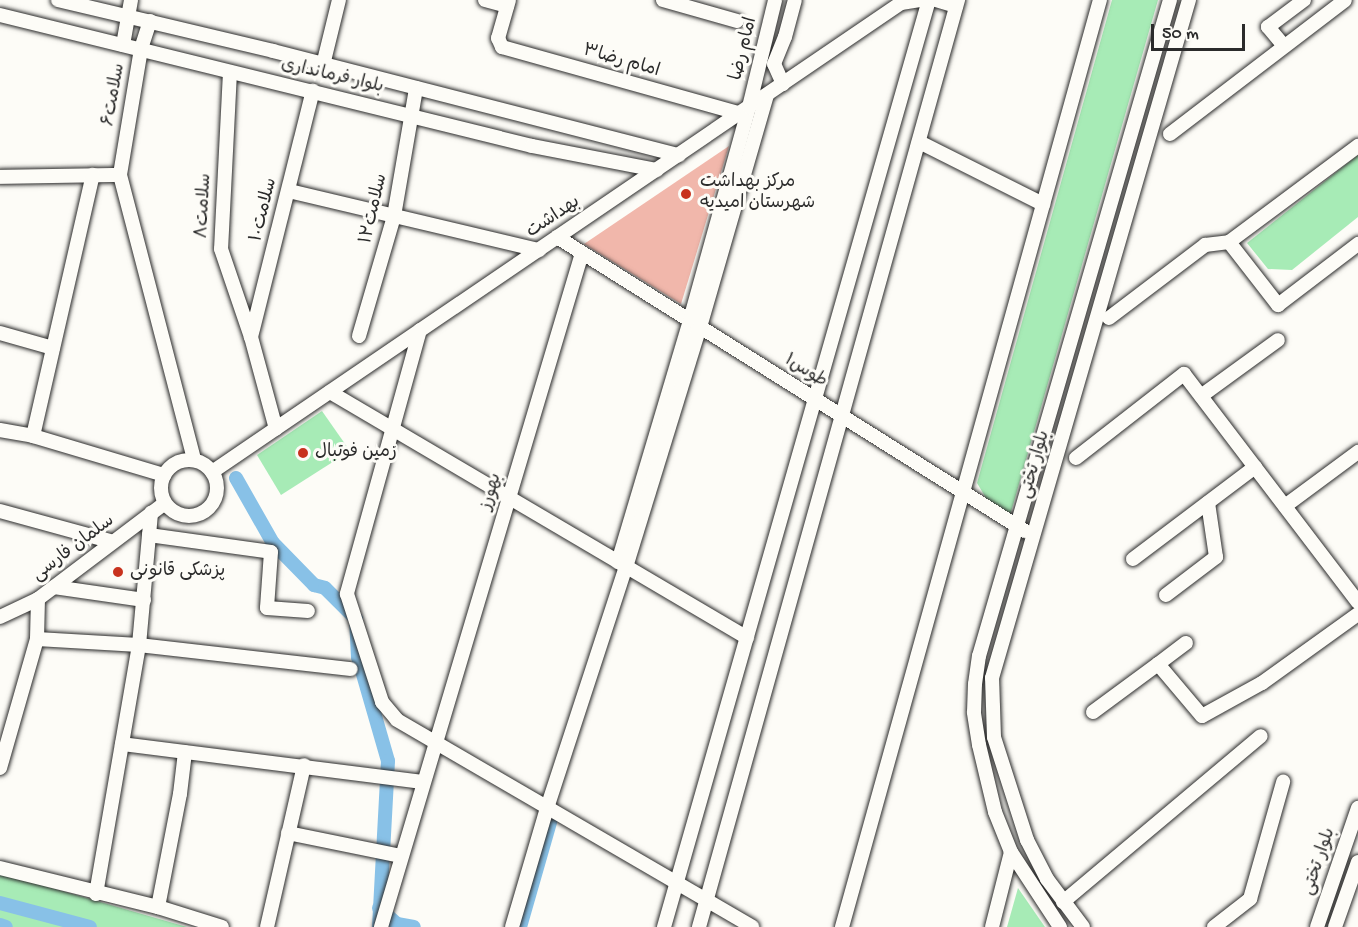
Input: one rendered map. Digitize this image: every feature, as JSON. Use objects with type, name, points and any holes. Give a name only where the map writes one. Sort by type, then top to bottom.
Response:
[{"type":"street","name":"بلوار فرمانداری","points":[[58,0],[323,64],[679,155]]},
{"type":"street","points":[[123,45],[131,0]]},
{"type":"street","points":[[323,64],[339,0]]},
{"type":"street","points":[[485,0],[508,3]]},
{"type":"street","points":[[663,0],[737,21]]},
{"type":"street","name":"امام رضا","points":[[695,324],[744,110],[775,0]]},
{"type":"street","name":"امام رضا","points":[[783,84],[774,64],[785,37],[795,0]]},
{"type":"street","name":"بهداشت","points":[[212,472],[903,2],[920,0]]},
{"type":"street","points":[[664,927],[929,0]]},
{"type":"street","points":[[699,927],[957,3],[936,0]]},
{"type":"street","points":[[842,927],[1100,0]]},
{"type":"street","name":"بلوار تختی","points":[[1060,927],[1011,852],[995,813],[974,712],[979,656],[1170,0]]},
{"type":"street","name":"بلوار تختی","points":[[1083,927],[1047,879],[1027,840],[1001,766],[994,737],[992,678],[998,652],[1035,537],[1189,0]]},
{"type":"street","points":[[1284,46],[1268,27],[1304,0]]},
{"type":"street","points":[[1170,134],[1345,0]]},
{"type":"street","name":"امام رضا۳","points":[[508,3],[498,38],[502,47],[744,110]]},
{"type":"street","name":"بلوار فرمانداری","points":[[0,15],[532,146],[657,170]]},
{"type":"street","name":"سلامت۶","points":[[120,175],[141,49],[150,21]]},
{"type":"street","name":"سلامت۸","points":[[230,72],[221,249],[251,337],[276,429]]},
{"type":"street","name":"سلامت۱۲","points":[[359,336],[394,216],[416,88]]},
{"type":"street","name":"سلامت۱۰","points":[[251,337],[314,91]]},
{"type":"street","points":[[512,927],[767,95]]},
{"type":"street","points":[[919,142],[1043,204]]},
{"type":"street","points":[[1109,318],[1205,245],[1229,243],[1358,146]]},
{"type":"street","points":[[33,436],[93,175]]},
{"type":"street","points":[[0,177],[120,175],[194,460]]},
{"type":"street","points":[[289,191],[539,250]]},
{"type":"street","name":"طوس۱","points":[[557,237],[1035,537]]},
{"type":"street","points":[[1229,243],[1278,305],[1358,244]]},
{"type":"street","name":"بهورز","points":[[381,927],[582,253]]},
{"type":"street","points":[[420,330],[395,430],[347,594],[382,702],[397,720],[676,885],[752,927]]},
{"type":"street","points":[[0,333],[53,348]]},
{"type":"street","points":[[1201,396],[1278,340]]},
{"type":"street","points":[[1076,458],[1184,374],[1358,602]]},
{"type":"street","points":[[330,392],[747,638]]},
{"type":"street","points":[[0,430],[33,436],[164,475]]},
{"type":"street","points":[[1285,506],[1358,452]]},
{"type":"street","points":[[194,460],[212,472],[216,493],[204,511],[183,515],[165,503],[161,489],[164,475],[180,461],[194,460]]},
{"type":"street","points":[[1132,559],[1255,467]]},
{"type":"street","name":"سلمان فارسی","points":[[0,617],[38,599],[165,503]]},
{"type":"street","points":[[1166,596],[1216,557],[1208,503]]},
{"type":"street","points":[[0,511],[113,542]]},
{"type":"street","points":[[96,894],[139,645],[151,513]]},
{"type":"street","points":[[149,535],[271,552],[267,608],[308,611]]},
{"type":"street","points":[[54,587],[144,600]]},
{"type":"street","points":[[0,768],[37,639],[38,599]]},
{"type":"street","points":[[1158,664],[1202,716],[1262,682],[1358,614]]},
{"type":"street","points":[[37,639],[139,645],[351,669]]},
{"type":"street","points":[[1093,712],[1186,643]]},
{"type":"street","points":[[1063,902],[1261,736]]},
{"type":"street","points":[[122,744],[304,765],[423,782]]},
{"type":"street","points":[[158,907],[180,794],[185,752]]},
{"type":"street","points":[[267,927],[304,765]]},
{"type":"street","points":[[1214,927],[1250,899],[1283,782]]},
{"type":"street","name":"بلوار تختی","points":[[1317,927],[1358,808]]},
{"type":"street","points":[[288,833],[401,856]]},
{"type":"street","points":[[992,927],[1011,852]]},
{"type":"street","name":"بلوار تختی","points":[[1335,927],[1358,862]]},
{"type":"street","points":[[0,868],[96,894],[158,907],[222,927]]},
{"type":"green space","points":[[1112,0],[1158,0],[1009,519],[992,508],[977,483]]},
{"type":"green space","points":[[1358,155],[1358,217],[1292,270],[1268,269],[1247,243]]},
{"type":"green space","name":"زمین فوتبال","points":[[322,411],[350,451],[281,495],[257,455]]},
{"type":"green space","points":[[0,873],[187,927],[0,927]]},
{"type":"green space","points":[[1018,888],[1045,927],[1007,927]]},
{"type":"building","name":"مرکز بهداشت شهرستان امیدیه","points":[[729,146],[681,304],[584,244]]},
{"type":"waterway","points":[[236,478],[273,543],[314,585],[325,588],[356,619],[358,657],[388,761],[379,927]]},
{"type":"waterway","points":[[520,927],[551,819]]},
{"type":"waterway","points":[[0,903],[90,927]]},
{"type":"waterway","points":[[379,908],[397,924],[414,927]]},
{"type":"waterway","points":[[0,925],[6,927]]},
{"type":"place","name":"مرکز بهداشت شهرستان امیدیه","points":[[686,194]]},
{"type":"place","name":"زمین فوتبال","points":[[303,453]]},
{"type":"place","name":"پزشکی قانونی","points":[[118,572]]}]
